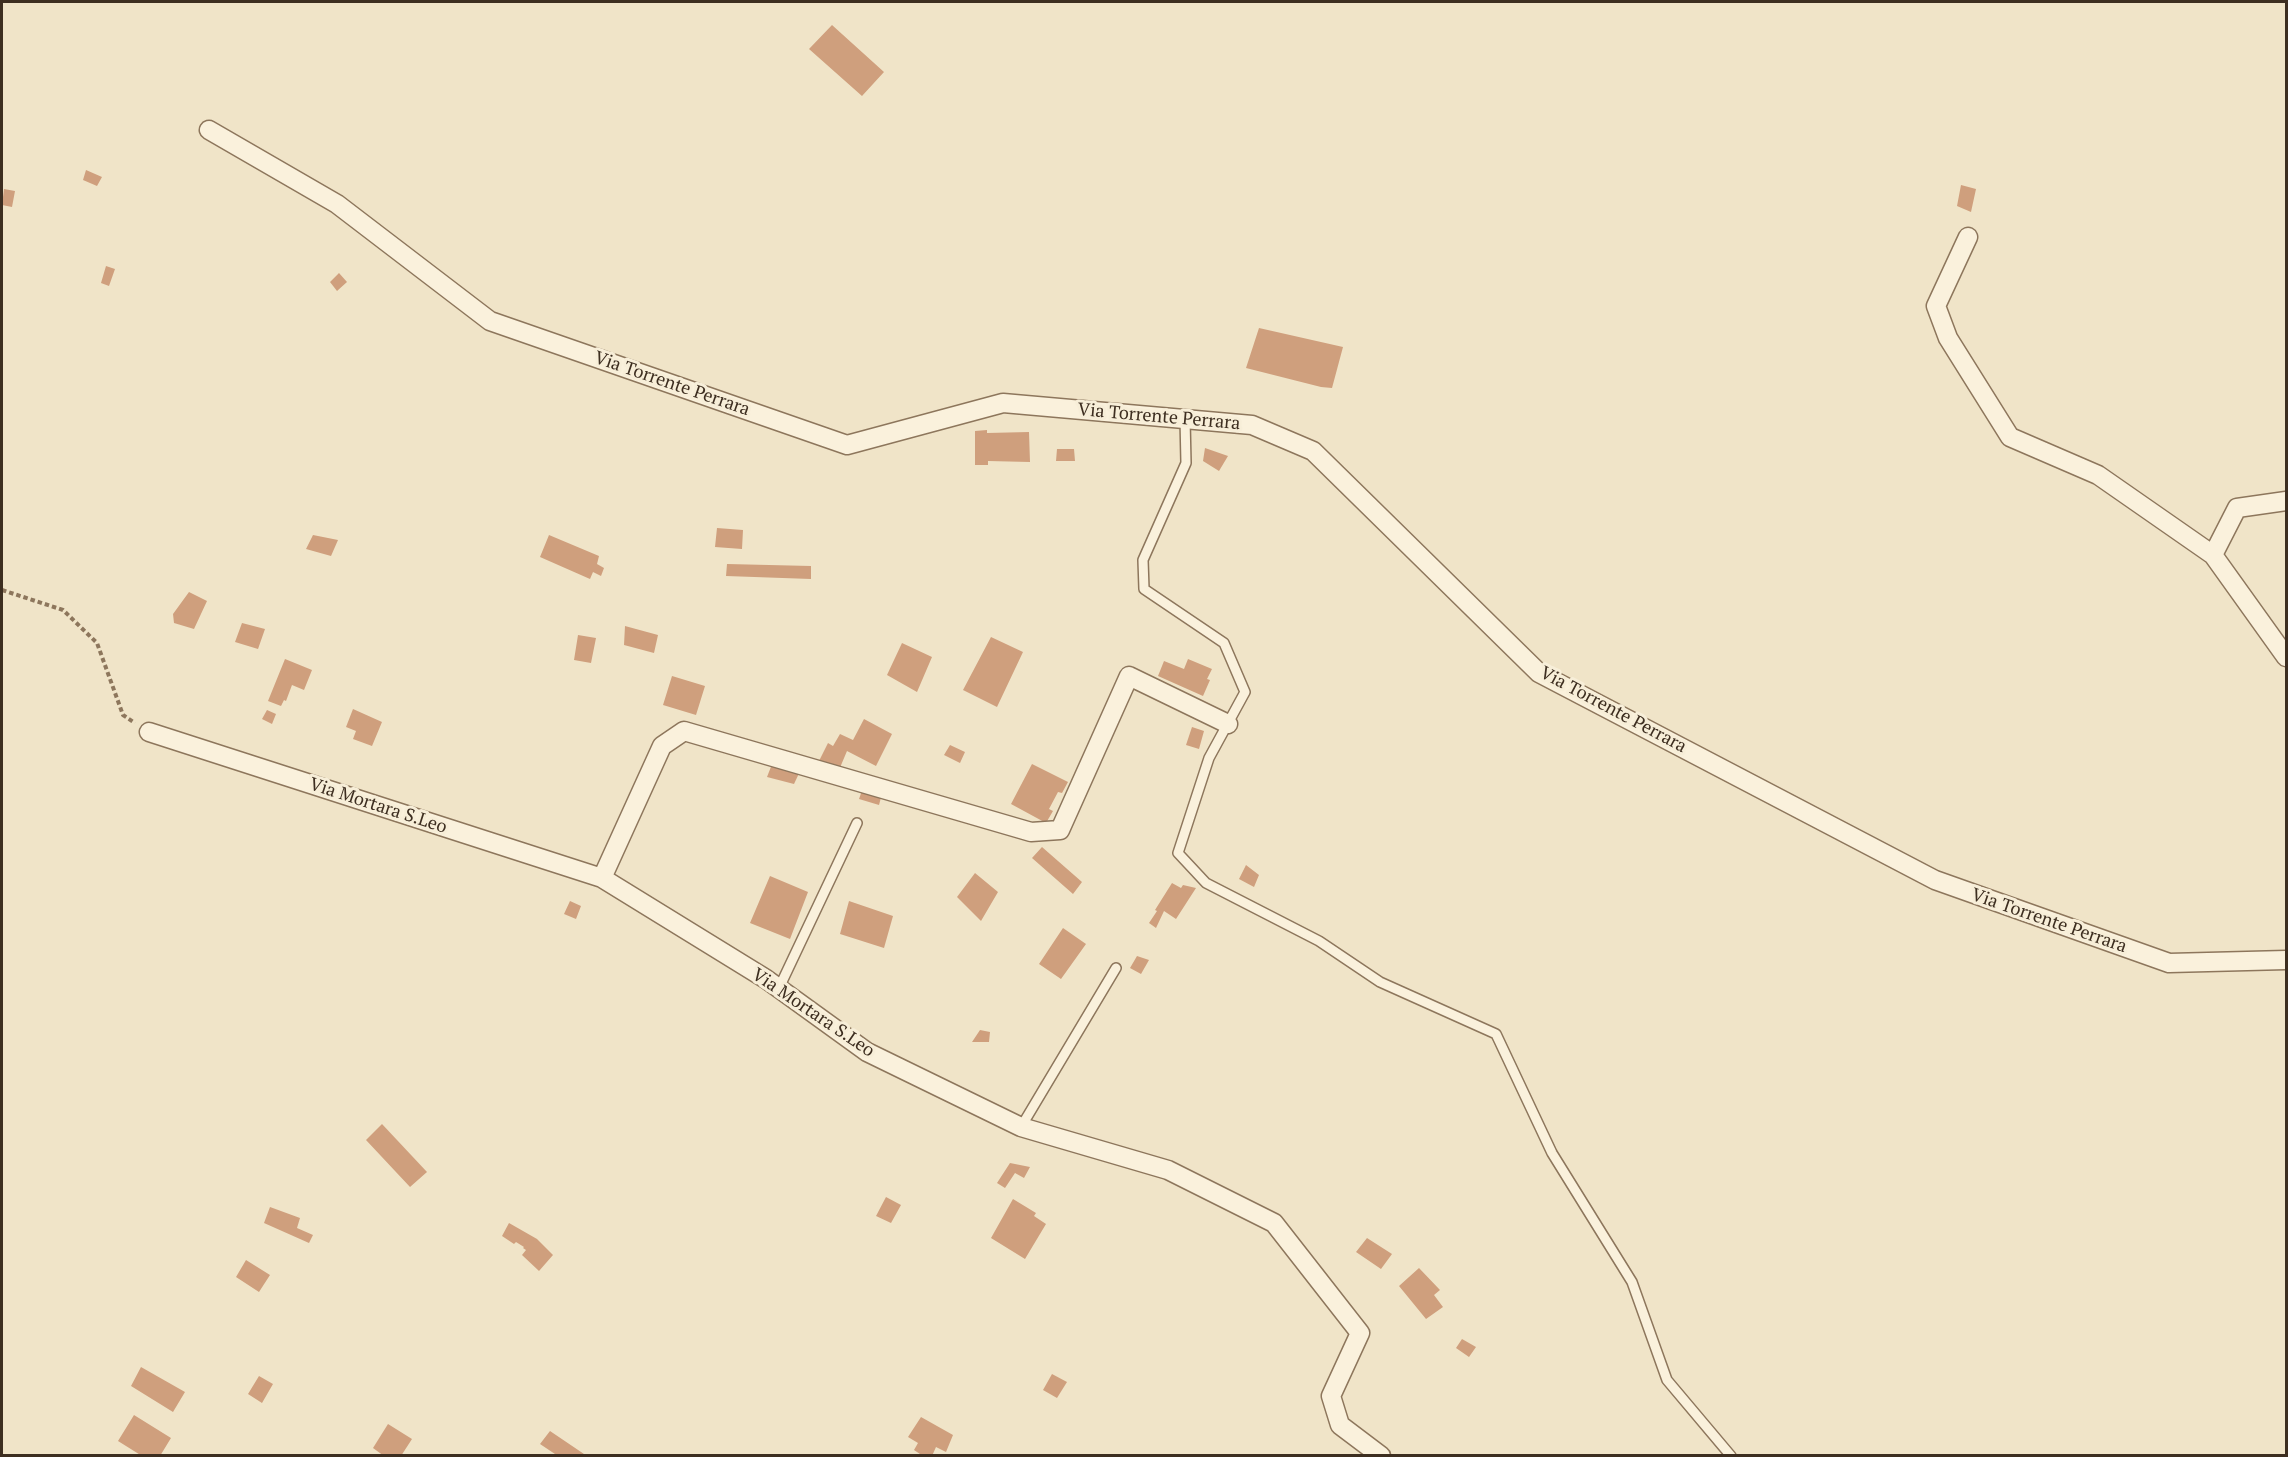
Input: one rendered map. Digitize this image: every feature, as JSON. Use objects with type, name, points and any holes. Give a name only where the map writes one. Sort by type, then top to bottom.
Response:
[{"type":"street","name":"Via Torrente Perrara","points":[[209,130],[337,204],[490,321],[847,445],[1003,403],[1252,425],[1313,452],[1539,673],[1935,880],[2169,963],[2286,960]]},
{"type":"street","points":[[1968,237],[1936,306],[1948,338],[2010,437],[2098,475],[2213,555],[2286,657]]},
{"type":"street","points":[[2213,555],[2237,508],[2286,501]]},
{"type":"street","points":[[602,878],[662,746],[684,731],[1031,832],[1059,830],[1129,676],[1228,724]]},
{"type":"street","name":"Via Mortara S.Leo","points":[[149,732],[602,878],[778,988],[867,1052],[1021,1127],[1168,1170],[1274,1223],[1360,1333],[1331,1396],[1340,1425],[1381,1455]]},
{"type":"lane","points":[[1185,419],[1186,463],[1143,560],[1144,589],[1224,643],[1245,692],[1209,758],[1178,853],[1206,884],[1319,941],[1380,982],[1496,1034],[1552,1153],[1632,1282],[1667,1380],[1731,1455]]},
{"type":"lane","points":[[778,988],[857,823]]},
{"type":"lane","points":[[1021,1127],[1116,968]]},
{"type":"path","points":[[2,591],[63,610],[97,643],[123,715],[149,732]]},
{"type":"building","points":[[832,25],[884,72],[862,96],[809,49]]},
{"type":"building","points":[[86,170],[102,177],[97,186],[83,180]]},
{"type":"building","points":[[1961,185],[1976,189],[1971,212],[1957,206]]},
{"type":"building","points":[[4,189],[15,191],[12,207],[2,205]]},
{"type":"building","points":[[106,266],[115,269],[109,286],[101,283]]},
{"type":"building","points":[[339,273],[347,282],[337,291],[330,282]]},
{"type":"building","points":[[1259,328],[1343,347],[1332,388],[1246,368]]},
{"type":"building","points":[[987,430],[987,433],[1029,432],[1030,462],[988,461],[988,465],[975,465],[975,431]]},
{"type":"building","points":[[1205,448],[1228,456],[1219,471],[1203,461]]},
{"type":"building","points":[[1057,449],[1074,449],[1075,461],[1056,461]]},
{"type":"building","points":[[717,528],[743,530],[742,549],[715,547]]},
{"type":"building","points":[[313,535],[338,540],[331,556],[306,549]]},
{"type":"building","points":[[549,535],[599,556],[597,564],[604,568],[601,576],[593,572],[590,579],[540,557]]},
{"type":"building","points":[[727,564],[811,566],[811,579],[726,576]]},
{"type":"building","points":[[189,592],[207,601],[194,629],[174,623],[173,614]]},
{"type":"building","points":[[242,623],[265,629],[258,649],[235,642]]},
{"type":"building","points":[[625,626],[658,635],[654,653],[624,645]]},
{"type":"building","points":[[578,635],[596,638],[591,663],[574,660]]},
{"type":"building","points":[[991,637],[1023,652],[997,707],[963,690]]},
{"type":"building","points":[[902,643],[932,657],[917,692],[887,675]]},
{"type":"building","points":[[285,659],[312,670],[304,690],[292,685],[286,701],[284,700],[281,706],[268,701]]},
{"type":"building","points":[[1188,659],[1212,669],[1203,696],[1158,676],[1164,661],[1184,669]]},
{"type":"building","points":[[672,676],[705,686],[696,715],[663,705]]},
{"type":"building","points":[[353,709],[382,722],[372,746],[353,739],[356,731],[346,727]]},
{"type":"building","points":[[267,710],[276,714],[272,724],[262,719]]},
{"type":"building","points":[[864,719],[892,734],[876,766],[847,751],[839,770],[818,763],[828,743],[833,746],[840,734],[853,740]]},
{"type":"building","points":[[1192,727],[1204,731],[1199,749],[1186,745]]},
{"type":"building","points":[[950,745],[965,752],[960,763],[944,755]]},
{"type":"building","points":[[774,759],[802,767],[794,784],[767,777]]},
{"type":"building","points":[[1032,764],[1068,782],[1062,793],[1058,792],[1049,809],[1053,811],[1046,823],[1011,804]]},
{"type":"building","points":[[864,785],[883,790],[879,805],[859,799]]},
{"type":"building","points":[[1042,847],[1082,882],[1073,894],[1032,858]]},
{"type":"building","points":[[1246,865],[1259,875],[1254,887],[1239,879]]},
{"type":"building","points":[[975,873],[998,892],[981,921],[957,897]]},
{"type":"building","points":[[770,876],[808,892],[790,939],[750,923]]},
{"type":"building","points":[[1172,883],[1181,888],[1183,885],[1196,888],[1176,919],[1164,911],[1156,928],[1149,923]]},
{"type":"building","points":[[570,901],[581,906],[576,919],[564,914]]},
{"type":"building","points":[[849,901],[893,916],[884,948],[840,934]]},
{"type":"building","points":[[1063,928],[1086,944],[1061,979],[1039,964]]},
{"type":"building","points":[[1137,956],[1149,960],[1141,974],[1130,968]]},
{"type":"building","points":[[980,1030],[990,1032],[989,1042],[972,1042]]},
{"type":"building","points":[[382,1124],[427,1172],[410,1187],[366,1140]]},
{"type":"building","points":[[1010,1163],[1030,1167],[1024,1178],[1015,1173],[1005,1188],[997,1183]]},
{"type":"building","points":[[886,1197],[901,1205],[891,1223],[876,1216]]},
{"type":"building","points":[[1013,1199],[1036,1213],[1034,1216],[1046,1224],[1025,1259],[991,1238]]},
{"type":"building","points":[[270,1207],[300,1218],[297,1228],[313,1235],[309,1243],[264,1223]]},
{"type":"building","points":[[509,1223],[537,1239],[553,1255],[539,1271],[522,1255],[526,1250],[524,1247],[502,1236]]},
{"type":"building","points":[[1367,1238],[1392,1254],[1381,1269],[1356,1252]]},
{"type":"building","points":[[246,1260],[270,1275],[259,1292],[236,1277]]},
{"type":"building","points":[[1419,1268],[1440,1290],[1434,1295],[1443,1307],[1426,1319],[1399,1286]]},
{"type":"building","points":[[1462,1339],[1476,1347],[1469,1357],[1456,1348]]},
{"type":"building","points":[[141,1367],[185,1392],[173,1412],[131,1386]]},
{"type":"building","points":[[1052,1374],[1067,1382],[1057,1398],[1043,1390]]},
{"type":"building","points":[[259,1376],[273,1384],[262,1403],[248,1394]]},
{"type":"building","points":[[134,1415],[171,1438],[160,1456],[142,1456],[118,1441]]},
{"type":"building","points":[[921,1417],[953,1435],[946,1452],[936,1447],[932,1456],[923,1456],[914,1450],[918,1443],[908,1437]]},
{"type":"building","points":[[388,1424],[412,1439],[401,1456],[384,1456],[373,1448]]},
{"type":"building","points":[[550,1431],[584,1454],[583,1456],[558,1456],[540,1444]]}]
